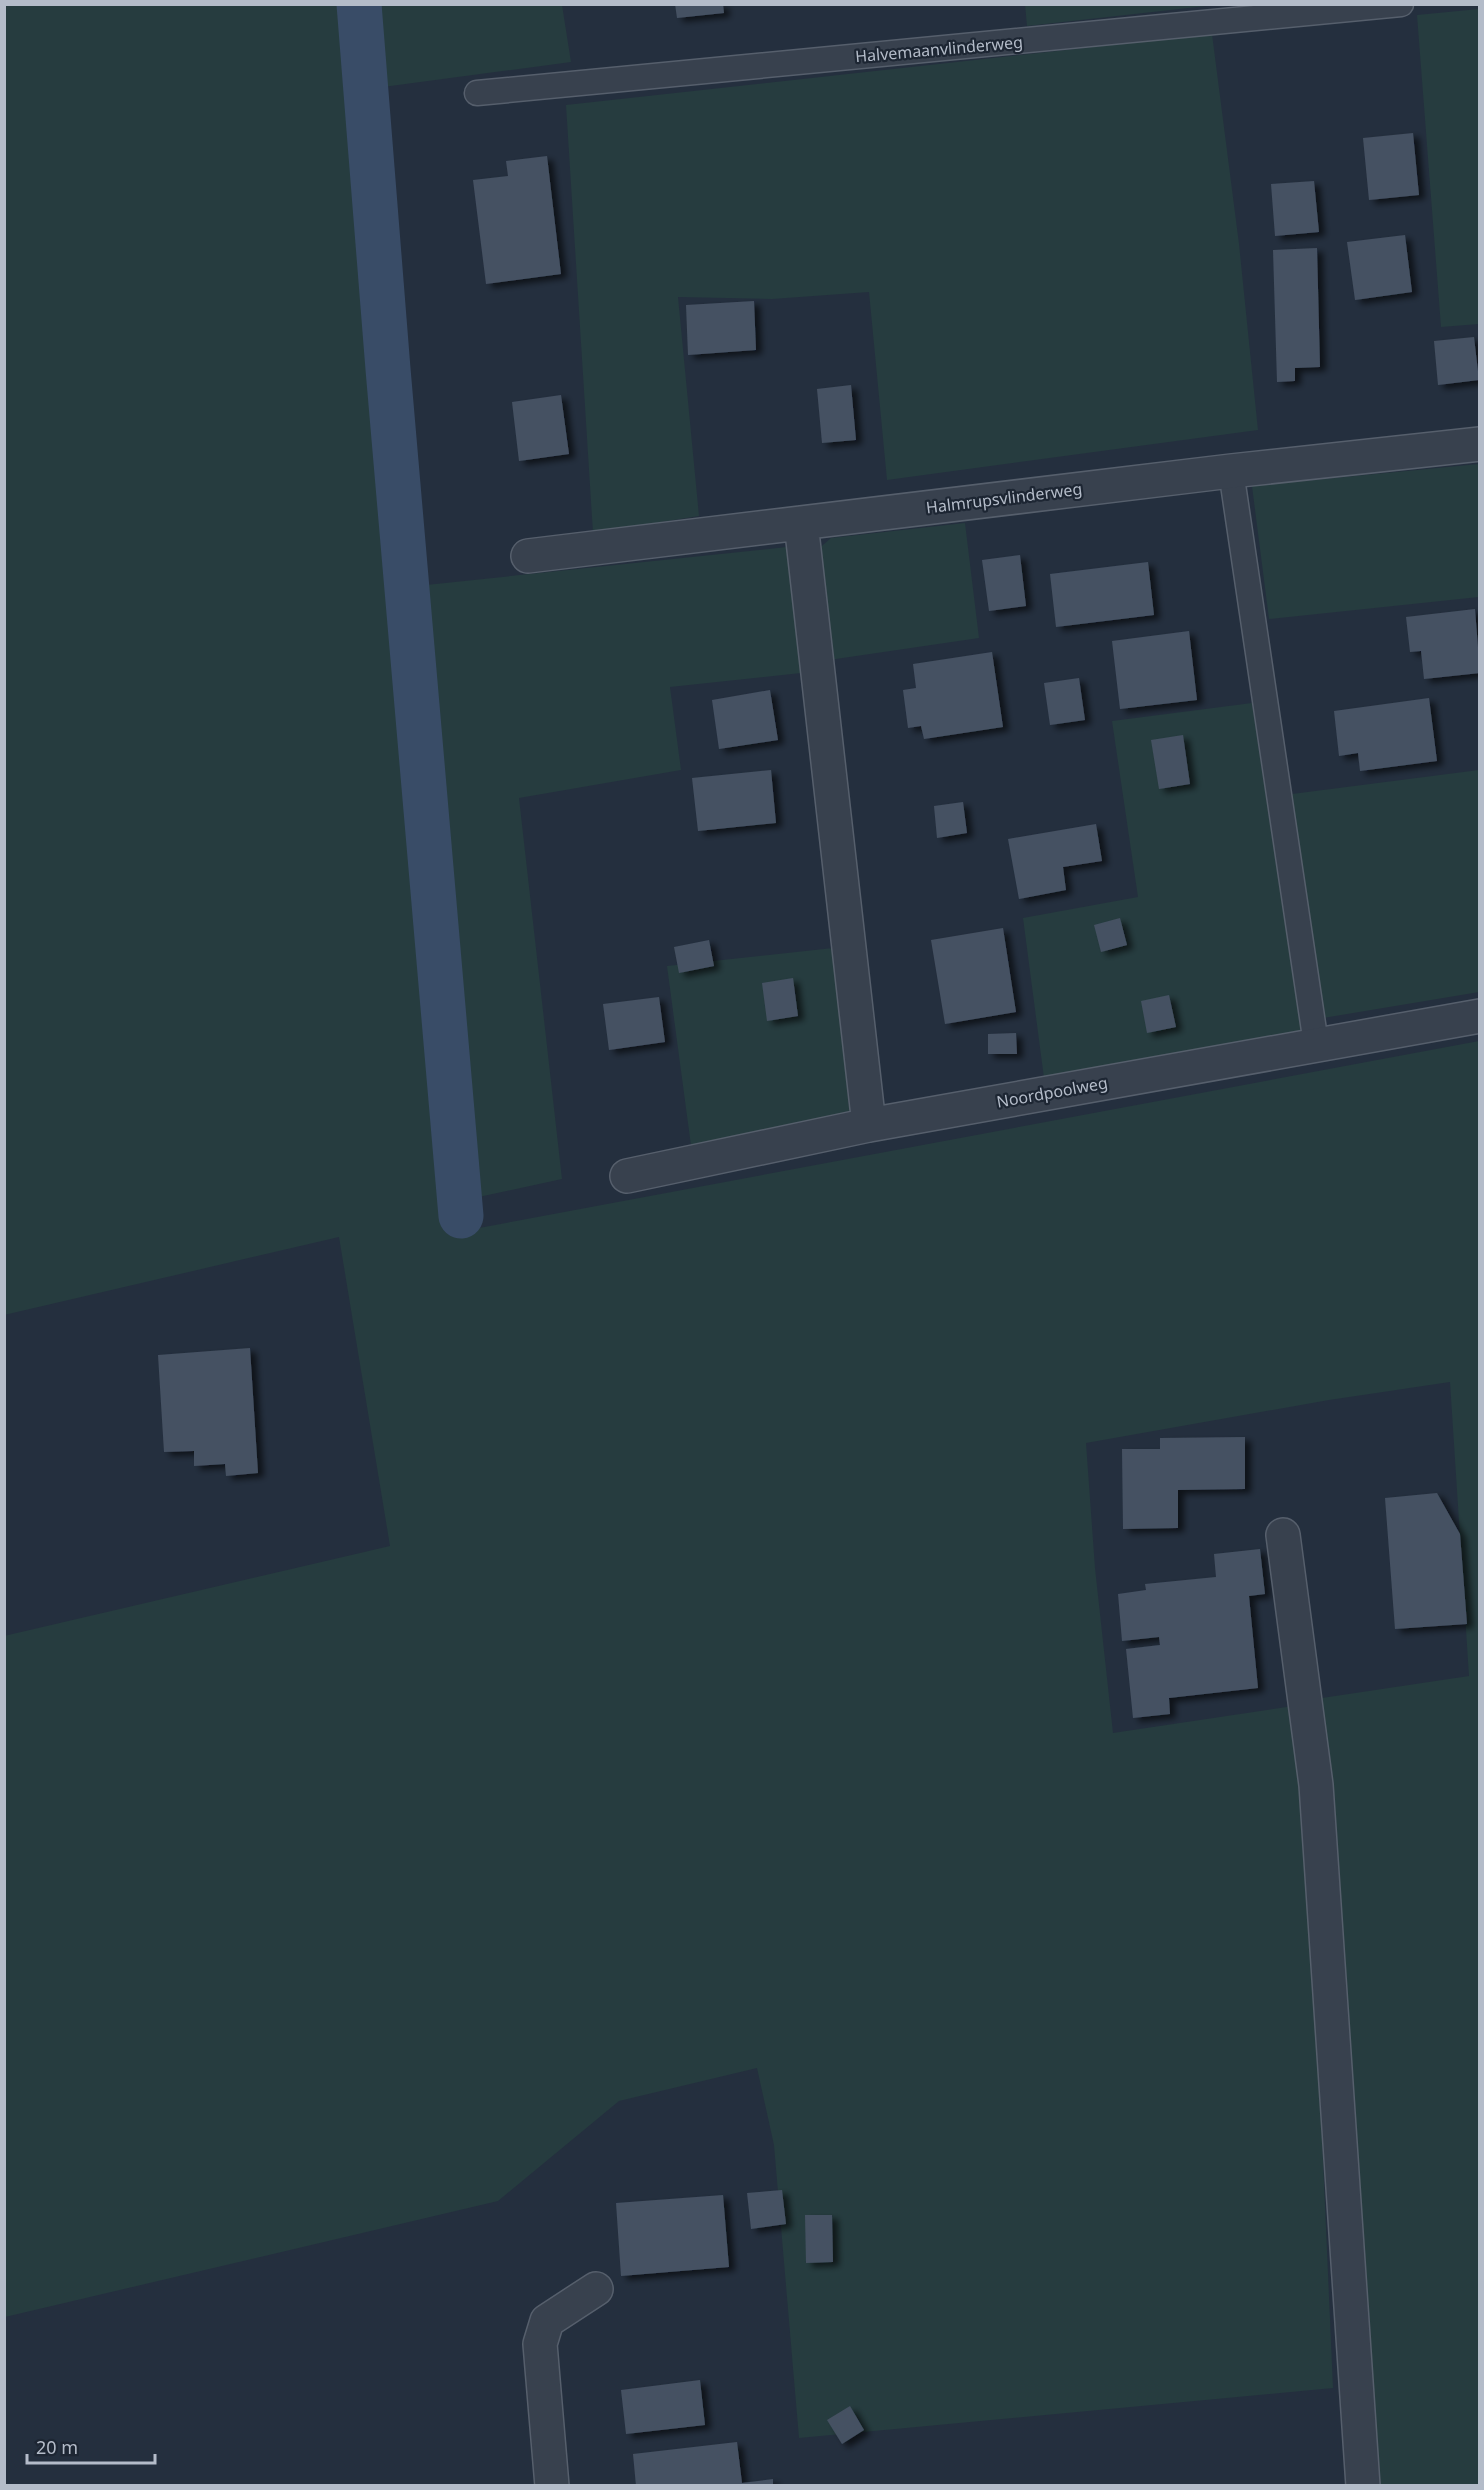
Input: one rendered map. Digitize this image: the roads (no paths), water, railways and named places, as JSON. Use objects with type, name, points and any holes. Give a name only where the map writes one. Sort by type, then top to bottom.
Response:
[{"type":"street","name":"Halmrupsvlinderweg","points":[[528,556],[1231,471],[1479,444]]},
{"type":"street","points":[[801,523],[869,1125]]},
{"type":"street","name":"Noordpoolweg","points":[[627,1176],[869,1125],[1479,1016]]},
{"type":"street","points":[[1283,1535],[1316,1785],[1363,2486]]},
{"type":"street","points":[[552,2486],[540,2344],[547,2321],[596,2289]]},
{"type":"lane","name":"Halvemaanvlinderweg","points":[[477,93],[1401,4]]},
{"type":"lane","points":[[1231,471],[1316,1044]]},
{"type":"waterway","points":[[359,4],[461,1216]]}]
